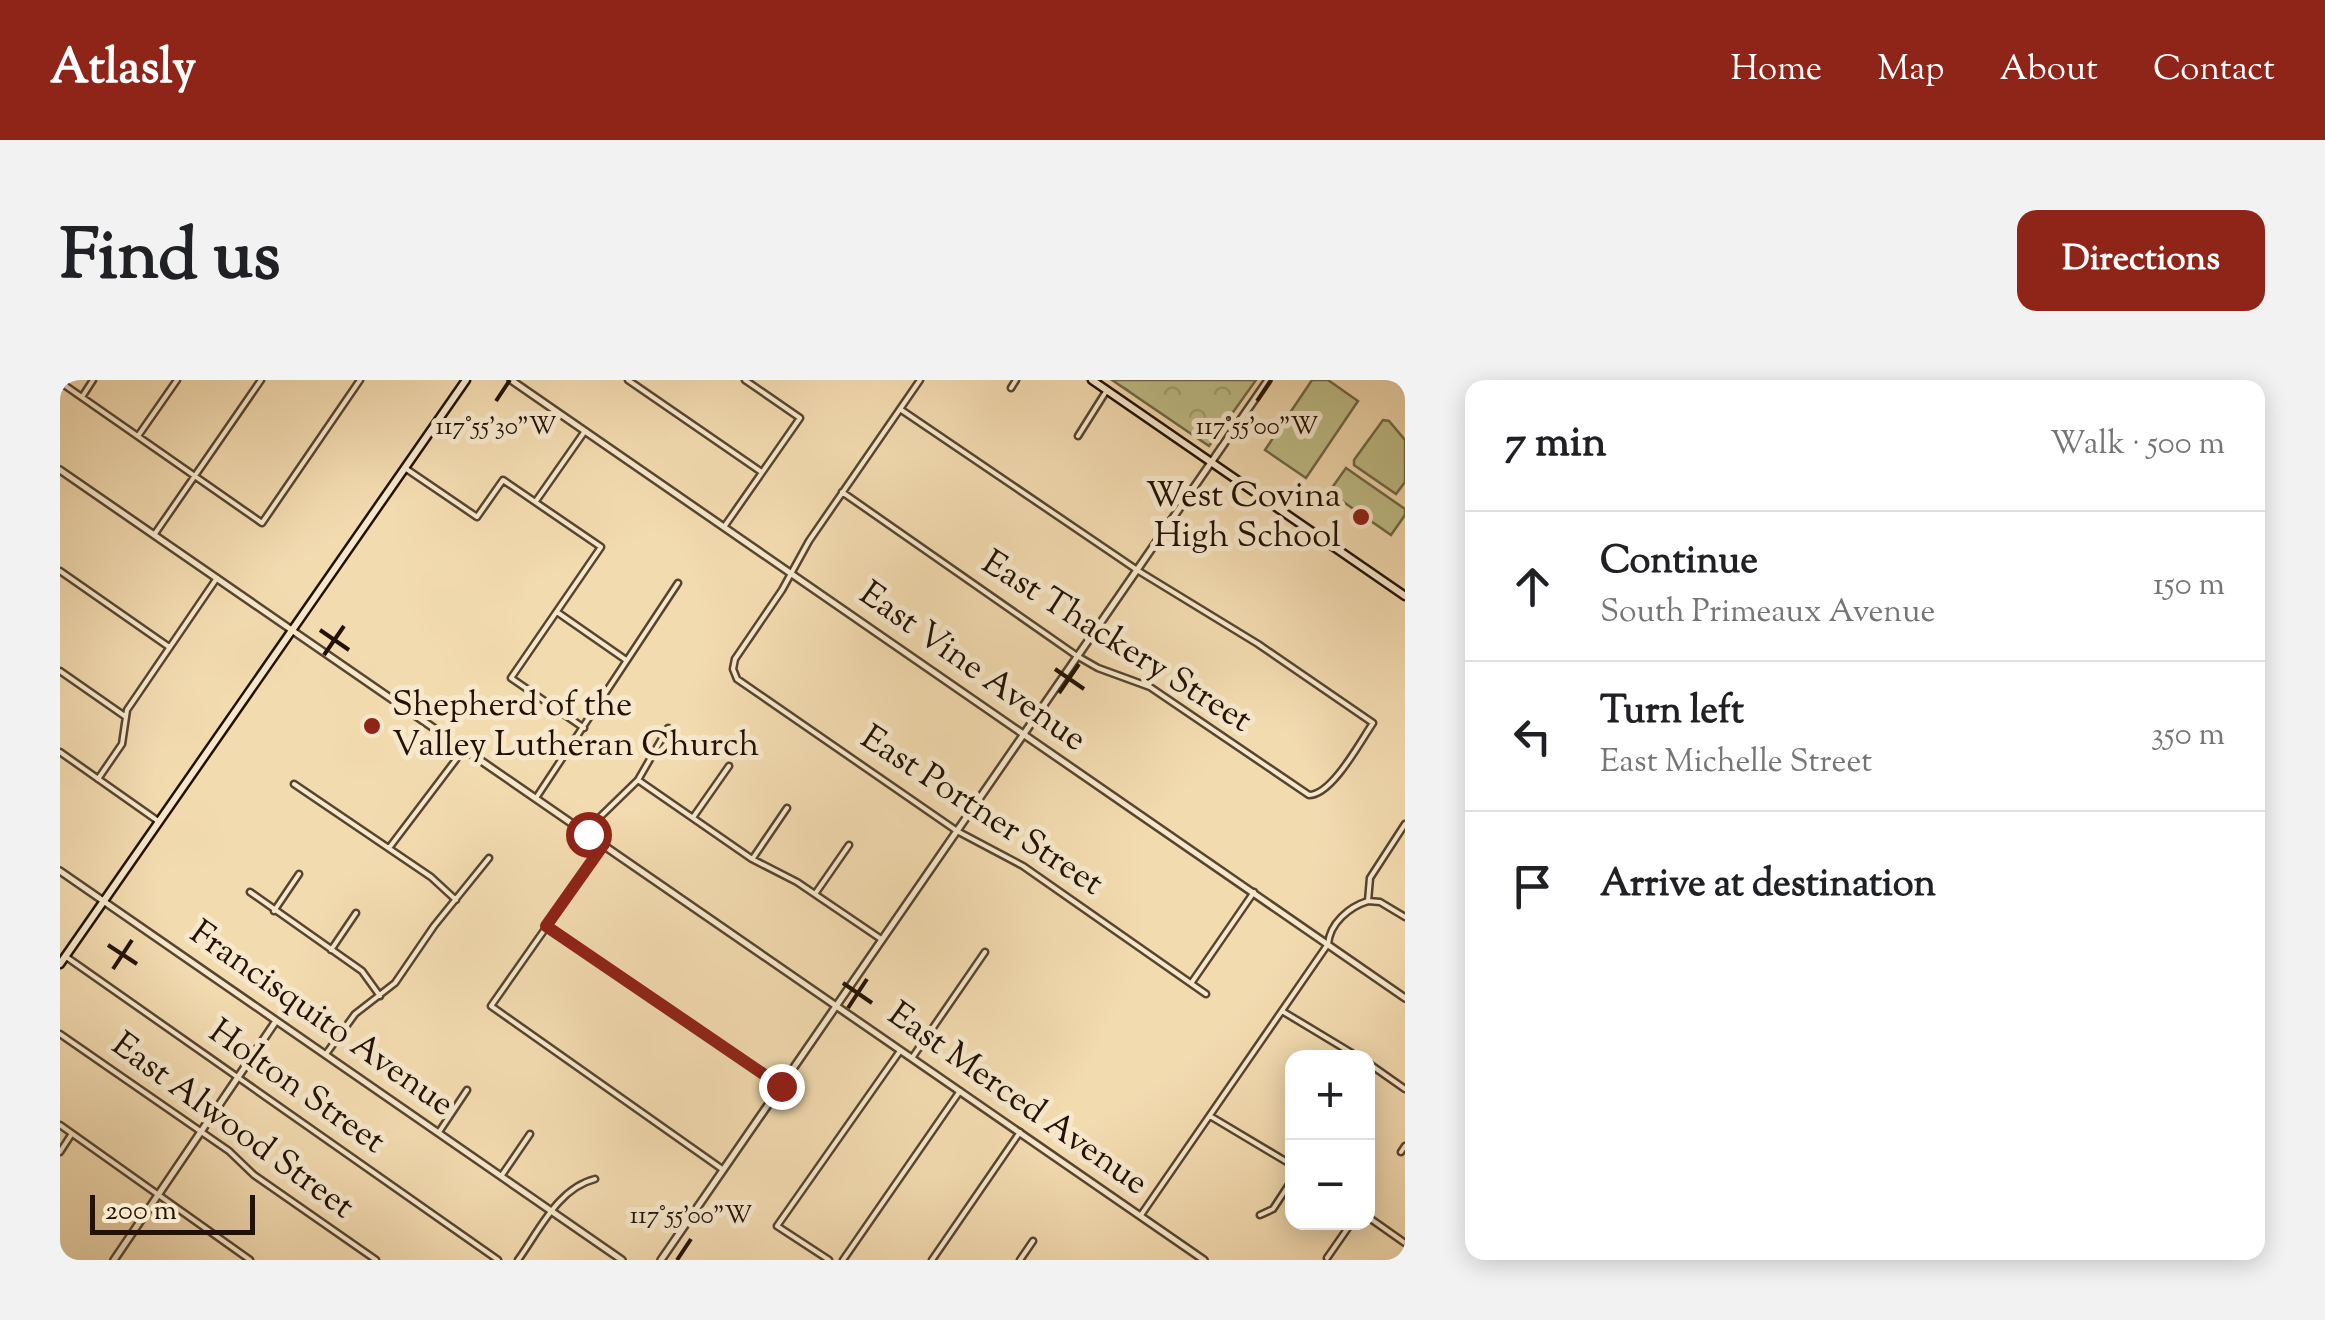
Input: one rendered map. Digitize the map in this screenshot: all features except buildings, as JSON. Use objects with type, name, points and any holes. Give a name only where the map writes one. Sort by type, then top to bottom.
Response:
[{"type":"main road","points":[[62,960],[466,380]]},
{"type":"main road","points":[[1092,380],[1405,596]]},
{"type":"street","points":[[82,396],[93,380]]},
{"type":"street","points":[[138,436],[176,380]]},
{"type":"street","points":[[154,535],[261,380]]},
{"type":"street","points":[[60,382],[262,523],[360,380]]},
{"type":"street","name":"East Vine Avenue","points":[[511,380],[1405,998]]},
{"type":"street","points":[[628,380],[762,472]]},
{"type":"street","points":[[724,528],[800,418],[745,380]]},
{"type":"street","points":[[790,574],[920,380]]},
{"type":"street","points":[[1010,388],[1016,380]]},
{"type":"street","points":[[661,1260],[1268,380]]},
{"type":"street","points":[[1078,436],[1107,390]]},
{"type":"street","points":[[900,409],[1137,570]]},
{"type":"street","points":[[536,502],[585,431]]},
{"type":"street","points":[[405,468],[477,517],[503,480],[602,547],[510,678],[584,728]]},
{"type":"street","name":"East Merced Avenue","points":[[60,470],[1204,1260]]},
{"type":"street","name":"East Thackery Street","points":[[842,492],[1077,656],[1150,687],[1302,792],[1317,796],[1328,788],[1373,723],[1258,644],[1137,570]]},
{"type":"street","points":[[60,571],[170,646]]},
{"type":"street","name":"East Portner Street","points":[[790,574],[735,659],[732,669],[737,679],[956,831],[1024,866],[1206,994]]},
{"type":"street","points":[[98,778],[122,744],[127,710],[217,578]]},
{"type":"street","points":[[536,798],[678,582]]},
{"type":"street","points":[[557,612],[626,660]]},
{"type":"street","points":[[60,672],[126,718]]},
{"type":"street","points":[[588,834],[638,780],[668,728]]},
{"type":"street","points":[[389,848],[464,749]]},
{"type":"street","points":[[60,752],[160,823]]},
{"type":"street","points":[[693,817],[729,766]]},
{"type":"street","points":[[638,780],[752,859],[816,894],[881,940]]},
{"type":"street","points":[[294,784],[431,877],[456,901]]},
{"type":"street","points":[[752,859],[787,808]]},
{"type":"street","points":[[1368,901],[1370,878],[1405,824]]},
{"type":"street","points":[[1399,833],[1405,837]]},
{"type":"street","points":[[604,844],[491,1006],[722,1169]]},
{"type":"street","points":[[816,894],[848,845]]},
{"type":"street","points":[[326,1054],[355,1014],[395,983],[434,926],[489,858]]},
{"type":"street","name":"Francisquito Avenue","points":[[60,871],[622,1260]]},
{"type":"street","points":[[274,911],[299,874]]},
{"type":"street","points":[[250,892],[362,971],[380,996]]},
{"type":"street","points":[[1192,982],[1254,892]]},
{"type":"street","points":[[1140,1216],[1328,944],[1328,937],[1344,914],[1356,904],[1368,901],[1380,902],[1405,917]]},
{"type":"street","points":[[330,950],[356,913]]},
{"type":"street","points":[[546,926],[781,1086]]},
{"type":"street","points":[[912,1058],[985,952]]},
{"type":"street","name":"Holton Street","points":[[62,960],[238,1076],[498,1260]]},
{"type":"street","points":[[1282,1011],[1347,1050]]},
{"type":"street","points":[[114,1260],[276,1020]]},
{"type":"street","name":"East Alwood Street","points":[[60,1034],[376,1260]]},
{"type":"street","points":[[829,1260],[777,1226],[900,1050]]},
{"type":"street","points":[[1375,1068],[1405,1089]]},
{"type":"street","points":[[439,1132],[467,1090]]},
{"type":"street","points":[[844,1260],[960,1090]]},
{"type":"street","points":[[1210,1116],[1285,1161]]},
{"type":"street","points":[[60,1125],[250,1260]]},
{"type":"street","points":[[932,1260],[1020,1132]]},
{"type":"street","points":[[60,1152],[72,1134]]},
{"type":"street","points":[[502,1175],[530,1134]]},
{"type":"street","points":[[1401,1152],[1405,1146]]},
{"type":"street","points":[[518,1260],[568,1192],[582,1182],[595,1180]]},
{"type":"street","points":[[1260,1215],[1273,1208],[1285,1190]]},
{"type":"street","points":[[1375,1222],[1405,1242]]},
{"type":"street","points":[[1328,1258],[1347,1230]]},
{"type":"street","points":[[1020,1260],[1034,1241]]},
{"type":"green space","points":[[1112,380],[1256,380],[1209,446]]},
{"type":"green space","points":[[1312,380],[1328,380],[1358,401],[1306,478],[1265,450]]},
{"type":"green space","points":[[1383,420],[1389,421],[1405,440],[1405,482],[1396,494],[1354,465]]},
{"type":"green space","points":[[1346,468],[1405,509],[1391,535],[1329,492]]},
{"type":"place","name":"West Covina High School","points":[[1361,517]]},
{"type":"place","name":"Shepherd of the Valley Lutheran Church","points":[[372,726]]},
{"type":"route","points":[[588,834],[604,844],[546,926],[781,1086]]}]
